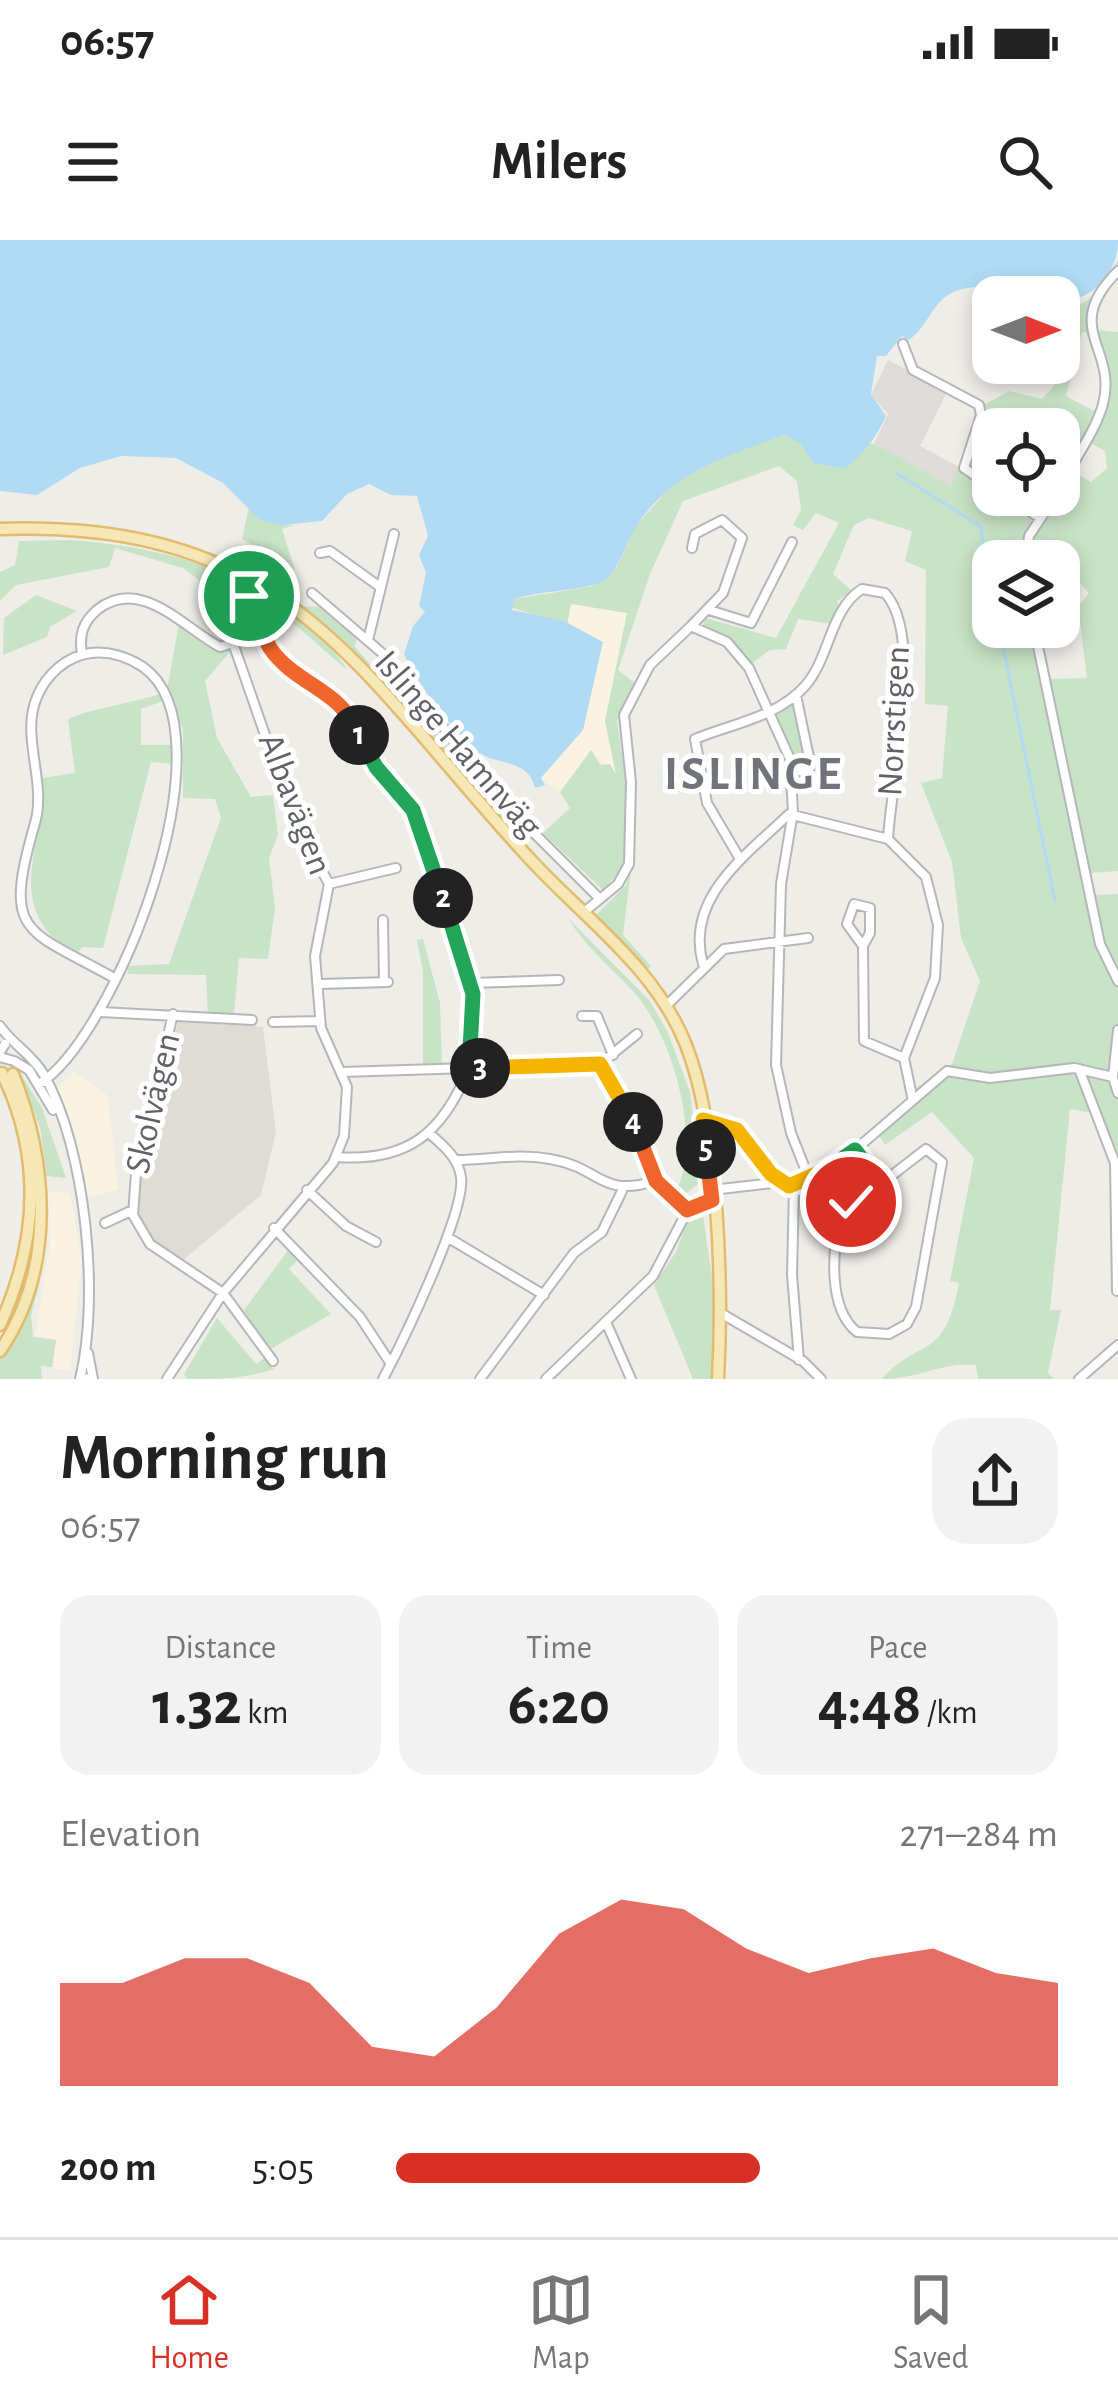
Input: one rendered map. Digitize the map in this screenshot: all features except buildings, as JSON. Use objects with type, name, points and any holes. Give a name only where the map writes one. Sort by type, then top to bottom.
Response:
[{"type":"main road","points":[[0,529],[123,532],[191,550],[249,577],[328,636],[580,915],[616,945],[666,1006],[694,1066],[724,1315],[718,1379]]},
{"type":"main road","points":[[0,1324],[26,1258],[32,1194],[27,1140],[10,1069]]},
{"type":"main road","points":[[0,1351],[25,1304],[40,1224],[39,1160],[10,1069]]},
{"type":"street","points":[[1080,449],[1103,405],[1090,316],[1100,292],[1118,271]]},
{"type":"street","points":[[903,344],[914,370],[979,408]]},
{"type":"street","points":[[972,440],[964,468],[972,474]]},
{"type":"street","points":[[1025,516],[1029,540]]},
{"type":"street","points":[[1029,536],[1040,518],[1037,516]]},
{"type":"street","points":[[580,915],[624,876],[631,851],[624,715],[650,665],[710,610],[733,572],[742,538],[722,520],[695,534],[692,548]]},
{"type":"street","points":[[368,640],[394,534]]},
{"type":"street","points":[[710,610],[751,623],[792,542]]},
{"type":"street","points":[[320,553],[330,551],[380,587]]},
{"type":"street","name":"Norrstigen","points":[[740,859],[707,803],[693,746],[700,736],[720,733],[796,695],[820,667],[850,598],[862,589],[884,593],[899,622],[903,659],[887,838],[926,878],[938,925],[935,978],[904,1058]]},
{"type":"street","name":"Islinge Hamnväg","points":[[312,593],[368,640],[515,814],[600,899]]},
{"type":"street","points":[[82,655],[81,634],[92,616],[111,602],[135,599],[160,607],[220,647],[233,643],[236,603],[244,596],[258,604],[272,650],[346,708],[364,752],[413,810],[472,982],[469,1068],[457,1099],[428,1132],[393,1154],[337,1157],[223,1293],[173,1376]]},
{"type":"street","points":[[692,626],[731,646],[768,710],[792,773],[794,812],[784,853],[778,940],[777,1077],[810,1181]]},
{"type":"street","name":"Albavägen","points":[[233,643],[295,821],[328,884],[315,949],[320,1021],[342,1072],[349,1105],[337,1157]]},
{"type":"street","points":[[1038,648],[1100,944],[1118,980]]},
{"type":"street","points":[[43,1081],[69,1061],[116,979],[169,832],[180,745],[166,696],[146,670],[115,655],[82,655],[48,677],[34,706],[39,807],[18,888],[26,916],[45,942],[116,979]]},
{"type":"street","points":[[792,773],[812,767],[796,695]]},
{"type":"street","points":[[794,812],[887,838]]},
{"type":"street","points":[[704,964],[699,949],[704,915],[720,879],[794,812]]},
{"type":"street","points":[[328,884],[396,868]]},
{"type":"street","points":[[863,946],[847,924],[854,904],[870,908],[872,919],[863,946],[863,1041],[904,1058],[912,1096]]},
{"type":"street","points":[[320,984],[386,982],[383,920]]},
{"type":"street","points":[[666,1006],[704,964],[738,944],[808,938]]},
{"type":"street","points":[[472,982],[559,980]]},
{"type":"street","points":[[100,1012],[252,1020]]},
{"type":"street","name":"Skolvägen","points":[[173,1014],[136,1173],[133,1210],[150,1244],[223,1293],[273,1361]]},
{"type":"street","points":[[582,1016],[597,1016],[613,1055]]},
{"type":"street","points":[[273,1022],[320,1021]]},
{"type":"street","points":[[1118,1030],[1113,1077],[1118,1093]]},
{"type":"street","points":[[342,1072],[600,1064],[637,1034]]},
{"type":"street","points":[[2,1042],[10,1069],[43,1081]]},
{"type":"street","points":[[2,1042],[43,1081],[58,1119],[90,1254],[88,1350],[93,1379],[80,1379],[88,1350]]},
{"type":"street","points":[[600,1064],[648,1150],[656,1181],[687,1210]]},
{"type":"street","points":[[794,1188],[855,1150],[912,1096],[947,1071],[990,1078],[1059,1068],[1113,1077]]},
{"type":"street","points":[[1079,1069],[1115,1162],[1117,1292]]},
{"type":"street","points":[[703,1120],[737,1130],[771,1174],[794,1188]]},
{"type":"street","points":[[386,1378],[447,1237],[461,1191],[456,1160],[428,1132]]},
{"type":"street","points":[[922,1149],[942,1162],[914,1313],[898,1330],[867,1336],[842,1317],[837,1245],[844,1208],[879,1181],[922,1149]]},
{"type":"street","points":[[855,1150],[879,1181]]},
{"type":"street","points":[[456,1160],[498,1153],[550,1159],[622,1191],[656,1181]]},
{"type":"street","points":[[721,1189],[772,1184]]},
{"type":"street","points":[[794,1188],[792,1275],[800,1360]]},
{"type":"street","points":[[307,1190],[346,1226],[376,1242]]},
{"type":"street","points":[[480,1379],[574,1253],[602,1232],[622,1191]]},
{"type":"street","points":[[546,1379],[660,1267],[687,1210],[712,1200]]},
{"type":"street","points":[[105,1223],[133,1210]]},
{"type":"street","points":[[274,1228],[360,1317],[390,1362]]},
{"type":"street","points":[[447,1237],[544,1295]]},
{"type":"street","points":[[724,1315],[800,1360],[821,1379]]},
{"type":"street","points":[[606,1322],[632,1379]]},
{"type":"street","points":[[1079,1379],[1118,1346]]},
{"type":"shaded area","points":[[888,360],[948,390],[920,446],[961,468],[951,489],[871,450],[888,414],[871,395]]},
{"type":"shaded area","points":[[571,603],[627,613],[605,721],[616,777],[592,751],[560,792],[540,779],[581,727],[602,643],[567,626]]},
{"type":"shaded area","points":[[178,1022],[263,1027],[276,1132],[261,1195],[183,1260],[148,1237],[138,1215],[140,1171]]},
{"type":"shaded area","points":[[74,1071],[108,1096],[118,1190],[86,1197],[56,1089]]},
{"type":"shaded area","points":[[48,1192],[70,1193],[82,1259],[70,1370],[54,1369],[56,1339],[35,1336],[50,1244]]},
{"type":"green space","points":[[1118,260],[1096,328],[1118,332],[1118,871],[1089,873],[1094,895],[1118,894],[1118,1190],[1113,1143],[1098,1114],[1070,1109],[1050,1310],[1061,1310],[1048,1373],[1054,1379],[978,1379],[976,1365],[963,1365],[882,1379],[929,1345],[946,1326],[959,1283],[950,1281],[974,1158],[932,1112],[885,1145],[878,1134],[923,1094],[916,1088],[952,1064],[980,981],[961,938],[952,862],[921,783],[942,778],[948,706],[925,704],[926,570],[905,561],[912,531],[869,518],[854,525],[833,574],[852,591],[837,601],[840,609],[832,624],[798,619],[786,649],[770,650],[751,664],[725,636],[703,628],[705,618],[776,638],[839,523],[816,513],[803,530],[793,525],[801,510],[797,481],[779,466],[683,501],[650,574],[618,670],[636,684],[617,721],[629,804],[627,863],[603,890],[543,833],[570,808],[560,792],[591,750],[600,765],[610,764],[616,774],[605,721],[627,613],[571,604],[567,626],[511,607],[515,599],[593,586],[617,567],[634,528],[674,483],[754,441],[785,435],[874,444],[952,486],[972,434],[972,516],[1080,516],[1080,476],[1091,482],[1107,468],[1105,451],[1087,441],[1080,454],[1080,408],[982,408],[1010,391],[1042,399],[1055,384],[1069,384],[1066,396],[1096,412],[1100,382],[1088,333],[1082,332],[1080,340],[1080,305],[1094,296]]},
{"type":"green space","points":[[249,507],[260,520],[294,525],[282,529],[295,570],[242,539]]},
{"type":"green space","points":[[71,540],[187,560],[262,591],[295,612],[347,670],[292,622],[280,633],[245,634],[205,681],[217,738],[251,797],[273,795],[278,835],[269,858],[275,908],[268,959],[239,958],[234,1013],[208,1014],[206,975],[127,974],[129,966],[169,964],[221,818],[215,799],[183,798],[183,729],[167,690],[179,623],[216,650],[228,602],[183,568],[115,548],[109,567],[16,585],[0,601],[0,572],[15,565],[19,541]]},
{"type":"green space","points":[[36,595],[77,611],[50,627],[47,637],[3,655],[4,618]]},
{"type":"green space","points":[[303,606],[324,607],[357,634],[355,647],[385,681],[393,672],[533,840],[520,837],[380,681]]},
{"type":"green space","points":[[160,694],[163,701],[141,709],[141,745],[175,745],[176,764],[151,762],[103,948],[82,947],[75,957],[52,937],[32,897],[43,778],[75,773],[68,720]]},
{"type":"green space","points":[[793,704],[807,767],[798,769],[774,713]]},
{"type":"green space","points":[[631,870],[623,935],[651,966],[648,969],[596,915],[626,885]]},
{"type":"green space","points":[[568,918],[650,1001],[668,1033],[690,1092],[701,1181],[686,1194],[677,1189],[686,1141],[669,1055],[644,1005]]},
{"type":"green space","points":[[423,939],[440,1003],[442,1067],[423,1066],[423,972],[417,940]]},
{"type":"green space","points":[[21,1075],[42,1108],[66,1178],[47,1176],[40,1128]]},
{"type":"green space","points":[[691,1212],[703,1214],[718,1320],[711,1379],[693,1379],[654,1285],[676,1252]]},
{"type":"green space","points":[[289,1249],[297,1261],[289,1269],[331,1314],[269,1350],[244,1310]]},
{"type":"green space","points":[[41,1275],[31,1316],[33,1337],[56,1340],[52,1367],[41,1366],[42,1379],[0,1379],[0,1358]]},
{"type":"green space","points":[[217,1318],[256,1364],[265,1358],[274,1369],[231,1378],[187,1379],[184,1374]]},
{"type":"water","points":[[0,240],[1118,240],[1108,275],[1080,298],[1080,276],[972,276],[972,288],[942,300],[914,336],[908,340],[902,336],[886,356],[877,356],[871,394],[886,416],[869,445],[845,469],[814,463],[800,443],[784,435],[743,450],[667,491],[637,525],[605,580],[515,599],[512,610],[564,621],[603,642],[583,730],[541,778],[545,785],[535,788],[525,771],[483,755],[464,739],[426,692],[404,654],[413,626],[425,612],[419,606],[426,573],[419,555],[428,536],[417,496],[391,495],[369,484],[347,494],[322,521],[282,525],[260,520],[223,483],[176,458],[121,456],[80,468],[37,495],[0,491]]},
{"type":"waterway","points":[[896,473],[980,526],[983,540]]},
{"type":"waterway","points":[[1003,648],[1055,901]]},
{"type":"district","name":"ISLINGE","points":[[754,775]]},
{"type":"route","points":[[249,596],[258,604],[272,650],[346,708],[364,752],[413,810],[470,975],[474,1014],[469,1068],[600,1064],[648,1150],[656,1181],[687,1210],[698,1201],[712,1200],[703,1120],[725,1122],[737,1130],[771,1174],[794,1188],[855,1150],[879,1181],[851,1202]]}]
